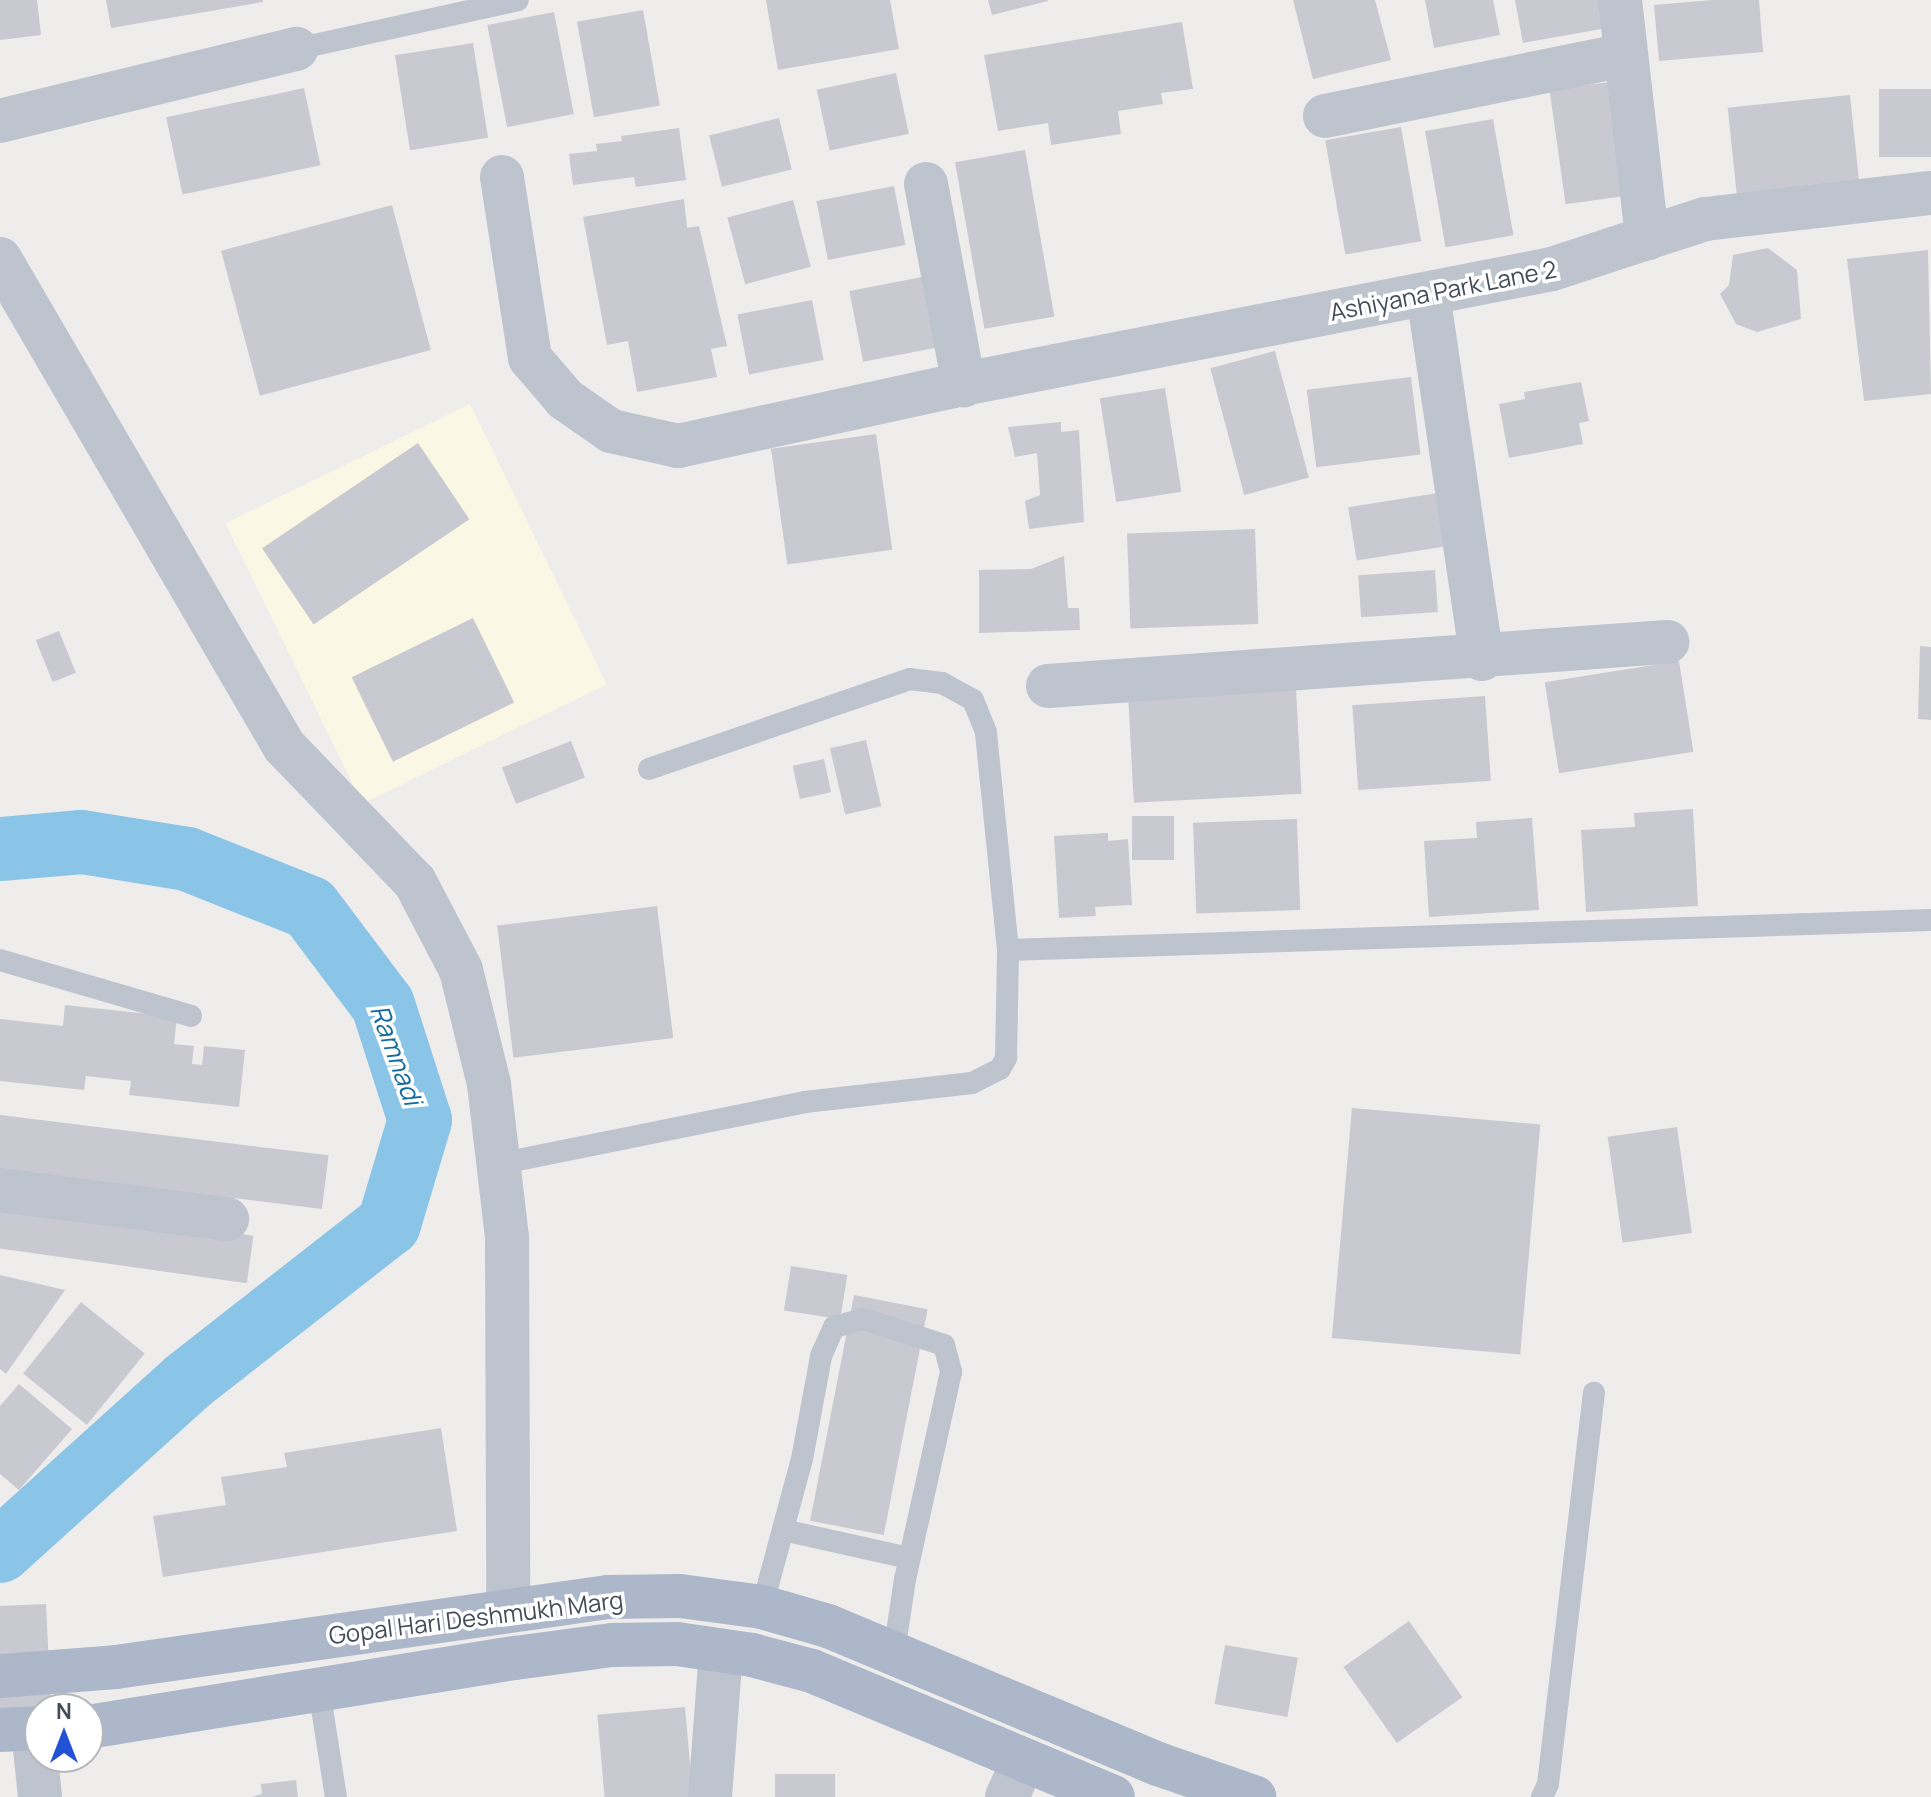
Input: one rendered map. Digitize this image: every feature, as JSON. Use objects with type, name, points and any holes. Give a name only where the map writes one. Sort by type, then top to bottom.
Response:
[{"type":"main road","name":"Gopal Hari Deshmukh Marg","points":[[9,1676],[116,1667],[623,1596],[680,1596],[762,1607],[828,1626],[1158,1764],[1254,1797]]},
{"type":"main road","name":"Gopal Hari Deshmukh Marg","points":[[104,1724],[612,1645],[721,1650],[812,1671],[938,1725],[1015,1779],[1113,1797]]},
{"type":"main road","points":[[938,1725],[959,1680]]},
{"type":"street","points":[[1620,0],[1647,238]]},
{"type":"street","points":[[0,121],[296,49]]},
{"type":"street","points":[[1325,116],[1626,55]]},
{"type":"street","name":"Ashiyana Park Lane 2","points":[[502,177],[530,358],[565,399],[611,431],[678,446],[958,386],[1552,269],[1705,219],[1931,193]]},
{"type":"street","points":[[926,184],[958,386]]},
{"type":"street","points":[[0,259],[284,746],[415,882],[461,970],[489,1084],[507,1237],[508,1610]]},
{"type":"street","points":[[1428,294],[1482,659]]},
{"type":"street","points":[[1048,686],[1482,659],[1667,642]]},
{"type":"street","points":[[0,1190],[227,1219]]},
{"type":"street","points":[[710,1797],[721,1650]]},
{"type":"street","points":[[34,1773],[40,1797]]},
{"type":"lane","points":[[296,49],[518,0]]},
{"type":"lane","points":[[498,1164],[805,1102],[987,1077],[1000,1069],[1010,1045],[1008,950],[986,732],[973,700],[942,683],[910,679],[649,769]]},
{"type":"lane","points":[[1008,950],[1931,920]]},
{"type":"lane","points":[[0,960],[191,1016]]},
{"type":"lane","points":[[762,1607],[783,1530],[821,1356],[834,1327],[863,1319],[944,1345],[951,1372],[909,1558],[894,1653]]},
{"type":"lane","points":[[1542,1797],[1548,1784],[1594,1393]]},
{"type":"lane","points":[[783,1530],[909,1558]]},
{"type":"lane","points":[[319,1690],[336,1797]]},
{"type":"shaded area","points":[[470,404],[607,684],[362,804],[226,523]]},
{"type":"building","points":[[0,0],[37,0],[41,35],[0,40]]},
{"type":"building","points":[[106,0],[263,0],[263,2],[111,28]]},
{"type":"building","points":[[766,0],[890,0],[899,49],[778,70]]},
{"type":"building","points":[[988,0],[1048,0],[1048,1],[992,15]]},
{"type":"building","points":[[1293,0],[1375,0],[1391,60],[1313,79]]},
{"type":"building","points":[[1425,0],[1493,0],[1500,35],[1434,48]]},
{"type":"building","points":[[1515,0],[1602,0],[1607,28],[1523,43]]},
{"type":"building","points":[[1759,0],[1763,52],[1659,61],[1654,5]]},
{"type":"building","points":[[643,10],[660,106],[594,117],[577,22]]},
{"type":"building","points":[[554,12],[574,114],[507,127],[487,25]]},
{"type":"building","points":[[1182,22],[1193,89],[1161,93],[1163,104],[1118,111],[1121,134],[1051,145],[1048,123],[998,131],[984,55]]},
{"type":"building","points":[[473,43],[488,138],[410,150],[395,55]]},
{"type":"building","points":[[896,73],[909,134],[830,150],[817,90]]},
{"type":"building","points":[[1609,82],[1625,196],[1566,204],[1550,90]]},
{"type":"building","points":[[304,88],[320,165],[183,195],[166,117]]},
{"type":"building","points":[[1879,89],[1931,89],[1931,157],[1879,157]]},
{"type":"building","points":[[1850,95],[1860,186],[1737,198],[1728,108]]},
{"type":"building","points":[[779,118],[792,169],[722,187],[709,135]]},
{"type":"building","points":[[1493,119],[1513,235],[1446,247],[1425,131]]},
{"type":"building","points":[[1401,127],[1421,241],[1345,255],[1325,140]]},
{"type":"building","points":[[679,128],[686,180],[636,187],[634,177],[573,185],[569,154],[597,151],[596,144],[622,141],[621,136]]},
{"type":"building","points":[[1025,150],[1054,316],[984,329],[955,162]]},
{"type":"building","points":[[894,186],[905,245],[828,260],[816,201]]},
{"type":"building","points":[[684,199],[687,228],[699,226],[727,346],[711,349],[717,377],[637,392],[628,341],[607,345],[583,217]]},
{"type":"building","points":[[793,200],[811,267],[745,284],[727,218]]},
{"type":"building","points":[[392,205],[431,350],[260,396],[221,251]]},
{"type":"building","points":[[1768,248],[1797,270],[1801,319],[1757,332],[1736,324],[1720,294],[1729,285],[1733,255]]},
{"type":"building","points":[[1928,250],[1931,394],[1864,401],[1847,259]]},
{"type":"building","points":[[922,277],[936,348],[863,362],[849,291]]},
{"type":"building","points":[[812,300],[824,360],[749,374],[737,315]]},
{"type":"building","points":[[1275,351],[1309,478],[1244,495],[1210,368]]},
{"type":"building","points":[[1411,377],[1421,454],[1316,467],[1307,390]]},
{"type":"building","points":[[1581,382],[1589,421],[1579,423],[1583,444],[1509,458],[1499,404],[1525,399],[1524,392]]},
{"type":"building","points":[[1165,388],[1181,492],[1116,502],[1100,398]]},
{"type":"building","points":[[1061,422],[1061,432],[1079,430],[1084,522],[1029,529],[1025,501],[1040,495],[1037,453],[1015,457],[1008,427]]},
{"type":"building","points":[[876,434],[892,550],[787,565],[771,449]]},
{"type":"building","points":[[418,443],[469,519],[314,624],[262,548]]},
{"type":"building","points":[[1444,492],[1452,545],[1357,561],[1348,507]]},
{"type":"building","points":[[1255,529],[1258,624],[1130,628],[1127,533]]},
{"type":"building","points":[[1064,556],[1068,608],[1079,608],[1080,630],[979,633],[979,570],[1031,569]]},
{"type":"building","points":[[1435,570],[1438,612],[1361,617],[1358,575]]},
{"type":"building","points":[[473,618],[514,702],[393,762],[352,677]]},
{"type":"building","points":[[59,631],[76,673],[53,682],[36,640]]},
{"type":"building","points":[[1920,646],[1931,647],[1931,720],[1918,719]]},
{"type":"building","points":[[1679,661],[1693,752],[1559,773],[1545,682]]},
{"type":"building","points":[[1296,688],[1302,794],[1134,803],[1128,697]]},
{"type":"building","points":[[1485,696],[1491,781],[1358,790],[1352,705]]},
{"type":"building","points":[[866,740],[881,806],[845,815],[830,748]]},
{"type":"building","points":[[571,741],[585,777],[516,804],[502,768]]},
{"type":"building","points":[[824,759],[831,792],[800,799],[793,766]]},
{"type":"building","points":[[1693,809],[1698,906],[1586,912],[1581,830],[1635,827],[1634,813]]},
{"type":"building","points":[[1132,816],[1174,816],[1174,860],[1132,860]]},
{"type":"building","points":[[1532,818],[1539,910],[1429,917],[1424,841],[1477,838],[1476,822]]},
{"type":"building","points":[[1297,819],[1300,910],[1196,914],[1193,823]]},
{"type":"building","points":[[1108,833],[1108,841],[1128,839],[1132,905],[1095,907],[1096,916],[1059,918],[1054,836]]},
{"type":"building","points":[[657,906],[673,1038],[513,1058],[497,926]]},
{"type":"building","points":[[65,1005],[177,1017],[174,1044],[194,1046],[192,1064],[202,1065],[204,1046],[245,1050],[239,1107],[129,1095],[131,1081],[86,1076],[84,1090],[0,1081],[0,1019],[63,1026]]},
{"type":"building","points":[[1352,1108],[1540,1124],[1520,1355],[1332,1338]]},
{"type":"building","points":[[0,1115],[329,1155],[322,1209],[0,1169]]},
{"type":"building","points":[[1677,1127],[1692,1233],[1623,1243],[1608,1137]]},
{"type":"building","points":[[0,1200],[254,1236],[247,1283],[0,1248]]},
{"type":"building","points":[[791,1266],[847,1275],[840,1319],[784,1310]]},
{"type":"building","points":[[0,1275],[65,1290],[6,1374],[0,1369]]},
{"type":"building","points":[[854,1295],[928,1309],[884,1535],[810,1521]]},
{"type":"building","points":[[81,1302],[145,1354],[87,1425],[23,1373]]},
{"type":"building","points":[[19,1384],[72,1429],[19,1490],[0,1474],[0,1406]]},
{"type":"building","points":[[441,1428],[457,1531],[163,1577],[153,1516],[226,1505],[221,1477],[287,1467],[284,1453]]},
{"type":"building","points":[[46,1604],[50,1693],[24,1693],[24,1716],[0,1723],[0,1606]]},
{"type":"building","points":[[1409,1621],[1462,1697],[1397,1743],[1343,1667]]},
{"type":"building","points":[[1225,1645],[1298,1658],[1287,1717],[1215,1704]]},
{"type":"building","points":[[685,1707],[693,1797],[605,1797],[597,1715]]},
{"type":"building","points":[[775,1774],[835,1774],[835,1797],[775,1797]]},
{"type":"building","points":[[296,1780],[298,1797],[251,1797],[262,1794],[261,1784]]},
{"type":"waterway","name":"Ramnadi","points":[[0,849],[82,842],[187,859],[310,908],[383,1005],[420,1120],[389,1224],[187,1382],[0,1551]]}]
